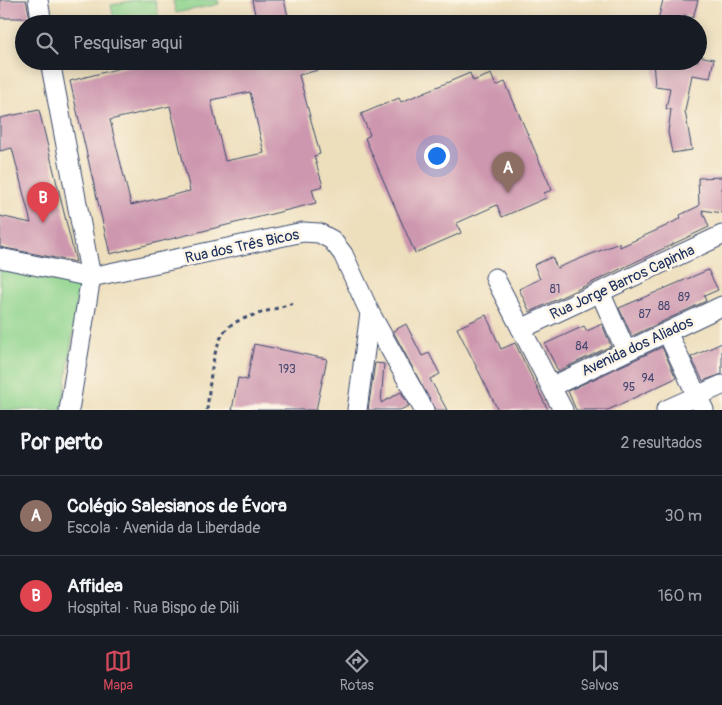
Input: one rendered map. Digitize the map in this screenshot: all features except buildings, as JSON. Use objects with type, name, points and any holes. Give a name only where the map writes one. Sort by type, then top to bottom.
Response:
[{"type":"street","points":[[38,0],[40,15]]},
{"type":"street","points":[[52,70],[91,277],[69,410]]},
{"type":"street","name":"Rua dos Três Bicos","points":[[91,277],[303,232],[320,234],[332,240],[343,254],[370,312],[424,410]]},
{"type":"street","name":"Rua Jorge Barros Capinha","points":[[521,329],[722,235]]},
{"type":"street","points":[[0,258],[91,277]]},
{"type":"street","points":[[495,278],[563,410]]},
{"type":"street","points":[[600,292],[626,351]]},
{"type":"street","name":"Avenida dos Aliados","points":[[551,387],[722,306]]},
{"type":"street","points":[[357,410],[370,312]]},
{"type":"street","points":[[667,332],[700,403]]},
{"type":"street","points":[[666,410],[700,403],[722,384]]},
{"type":"path","points":[[207,410],[214,356],[223,336],[232,324],[293,303]]},
{"type":"green space","points":[[135,0],[155,0],[158,15],[113,15],[111,5]]},
{"type":"green space","points":[[173,0],[218,0],[219,4],[176,13]]},
{"type":"green space","points":[[0,270],[80,284],[62,410],[0,410]]},
{"type":"place","name":"Colégio Salesianos de Évora","points":[[508,193]]},
{"type":"place","name":"Affidea","points":[[43,223]]}]
